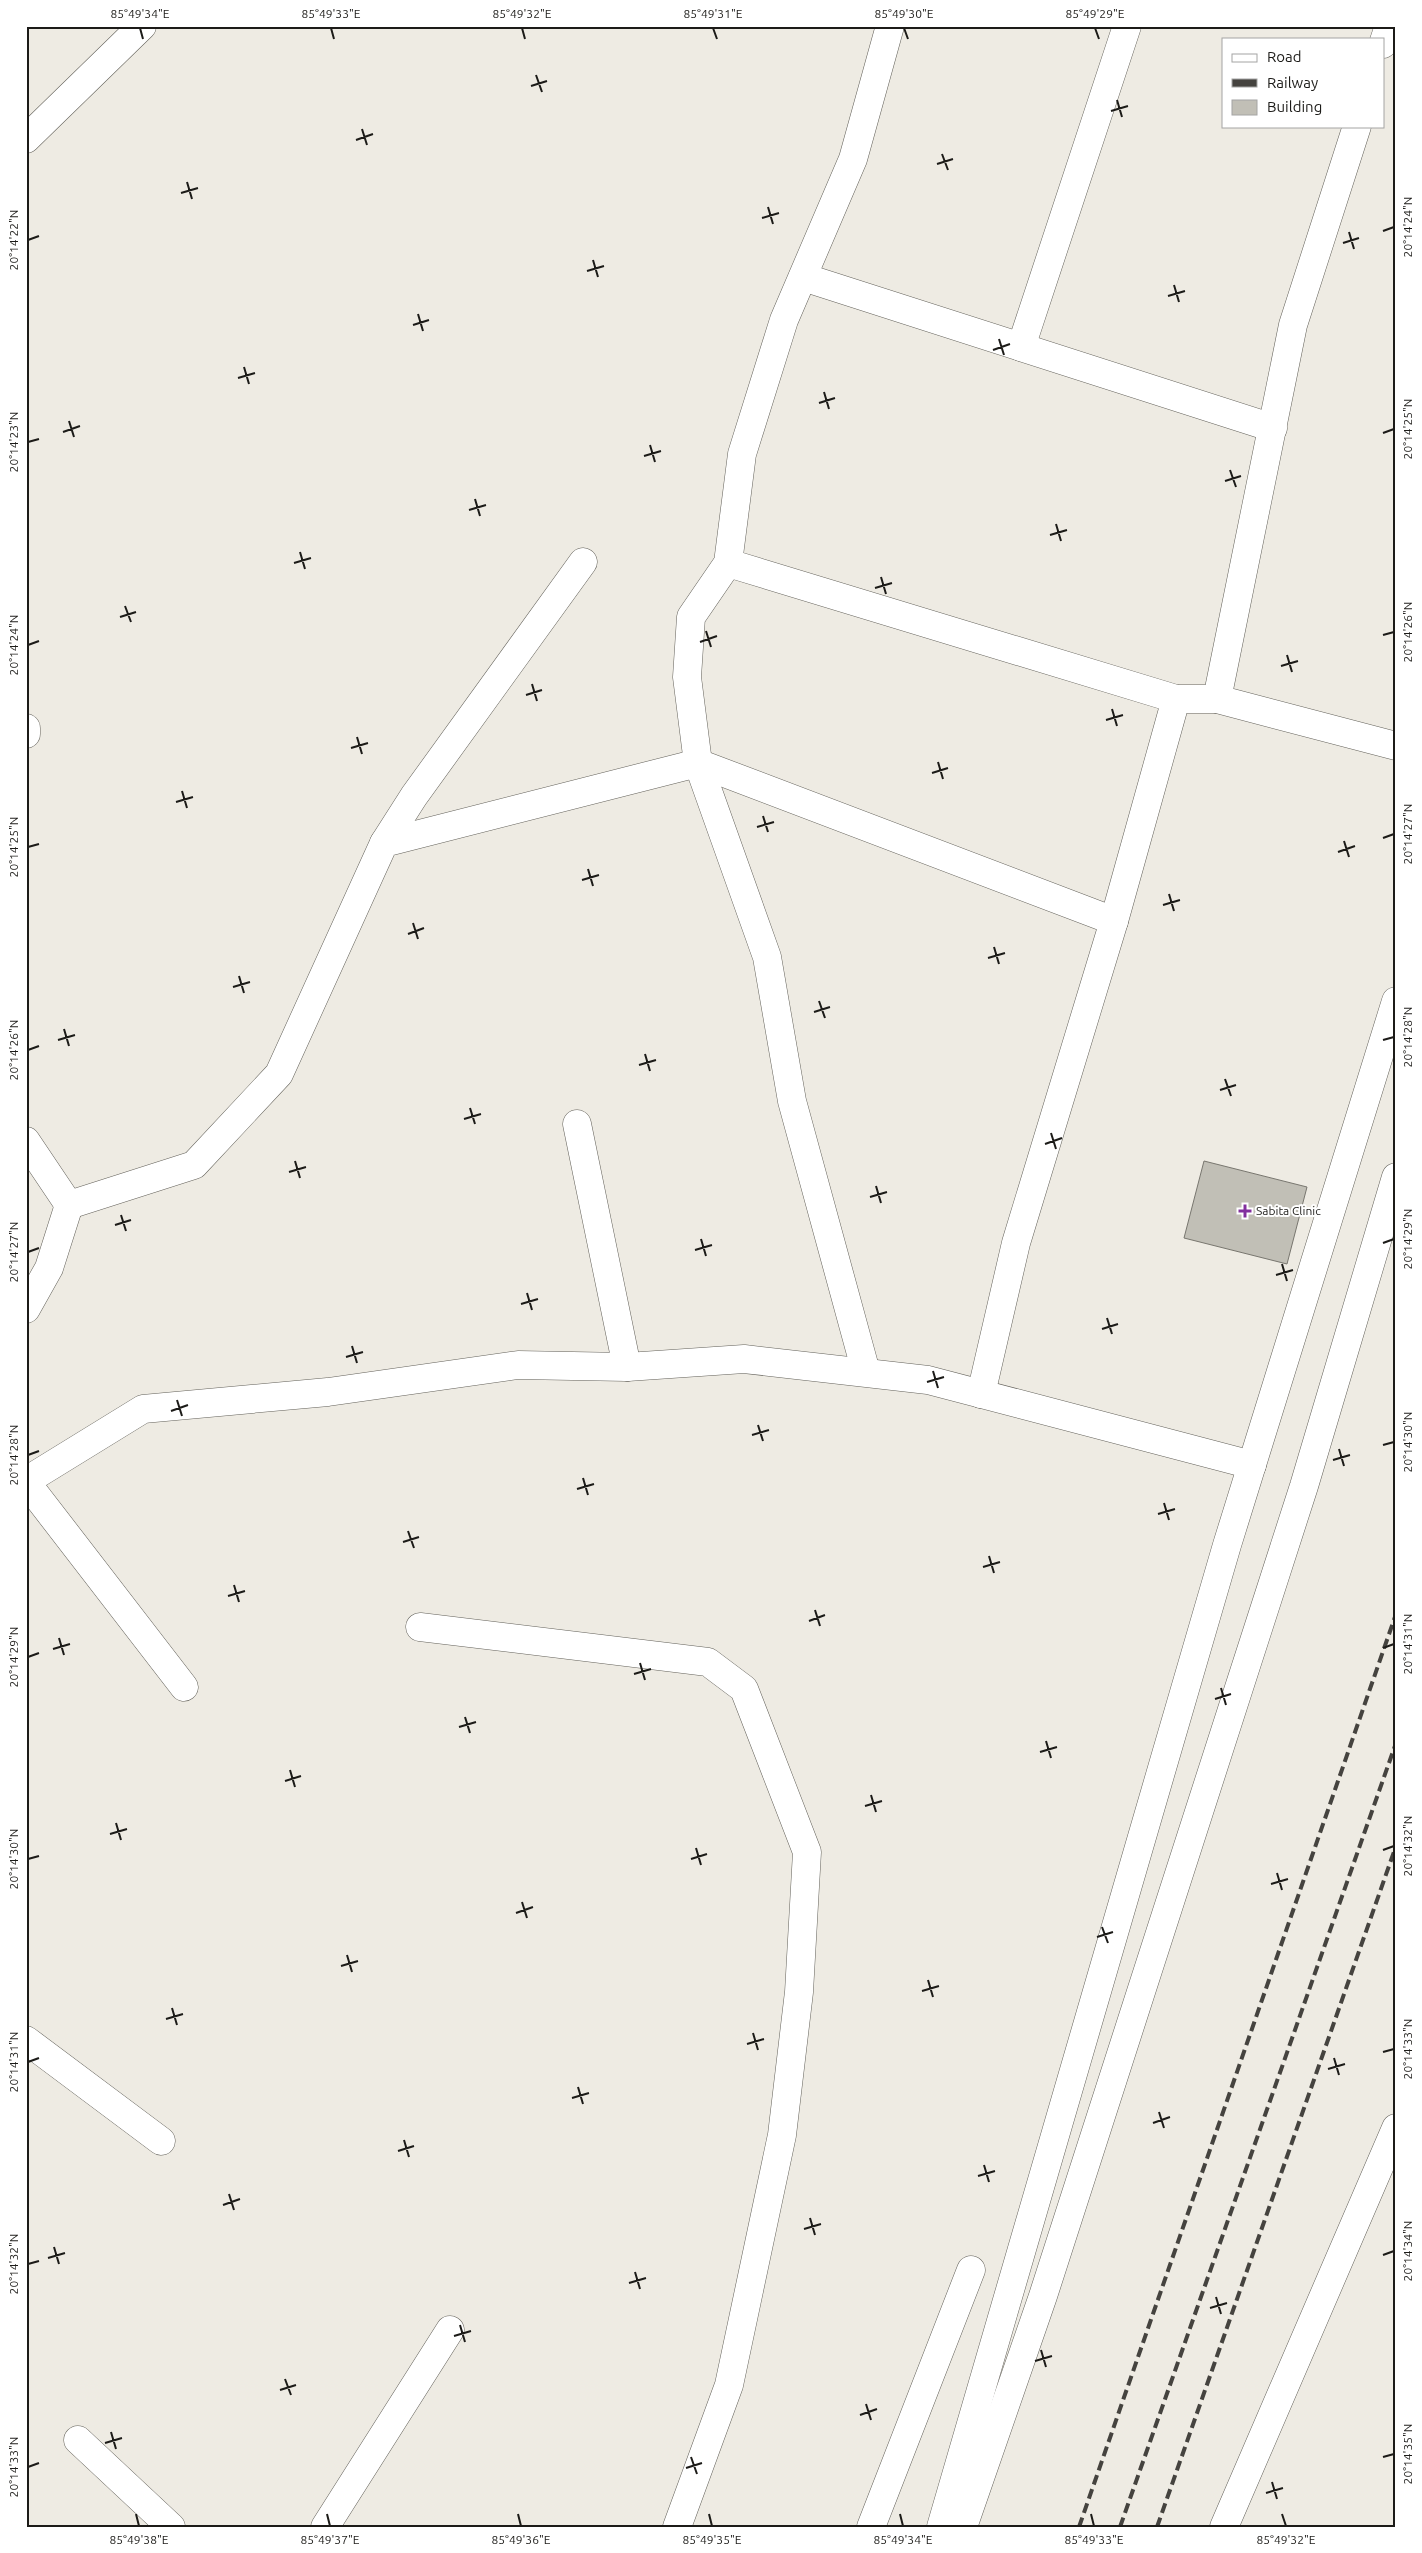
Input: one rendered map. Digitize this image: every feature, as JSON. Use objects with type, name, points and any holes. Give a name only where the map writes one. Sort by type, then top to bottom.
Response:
[{"type":"street","points":[[26,139],[142,26]]},
{"type":"street","points":[[866,1372],[792,1101],[767,957],[698,763],[687,677],[691,617],[728,563],[742,454],[784,320],[853,159],[890,26]]},
{"type":"street","points":[[1021,347],[1128,26]]},
{"type":"street","points":[[1384,41],[1389,26]]},
{"type":"street","points":[[1217,699],[1293,325],[1356,128]]},
{"type":"street","points":[[803,277],[1273,428]]},
{"type":"street","points":[[69,1205],[194,1165],[279,1074],[384,843],[414,796],[583,562]]},
{"type":"street","points":[[728,563],[1176,699],[1217,699],[1396,746]]},
{"type":"street","points":[[981,1394],[1016,1244],[1114,920],[1176,699]]},
{"type":"street","points":[[26,728],[26,734]]},
{"type":"street","points":[[384,843],[698,763],[1114,920]]},
{"type":"street","points":[[941,2527],[1252,1465],[1396,1001]]},
{"type":"street","points":[[578,1124],[627,1367]]},
{"type":"street","points":[[26,1141],[69,1205]]},
{"type":"street","points":[[963,2527],[1043,2296],[1304,1486],[1396,1177]]},
{"type":"street","points":[[26,1309],[49,1268],[69,1205]]},
{"type":"street","points":[[184,1687],[26,1481],[143,1409],[328,1392],[518,1365],[627,1367],[744,1359],[928,1380],[1252,1465]]},
{"type":"street","points":[[420,1627],[708,1662],[744,1689],[807,1852],[799,1992],[782,2135],[729,2385],[678,2527]]},
{"type":"street","points":[[26,2040],[161,2141]]},
{"type":"street","points":[[1224,2527],[1396,2128]]},
{"type":"street","points":[[872,2527],[971,2270]]},
{"type":"street","points":[[325,2527],[450,2330]]},
{"type":"street","points":[[78,2440],[171,2527]]},
{"type":"building","points":[[1204,1161],[1307,1187],[1287,1264],[1184,1238]]},
{"type":"railway","points":[[1079,2527],[1396,1614]]},
{"type":"railway","points":[[1120,2527],[1396,1743]]},
{"type":"railway","points":[[1157,2527],[1396,1846]]},
{"type":"place","name":"Sabita Clinic","points":[[1245,1211]]}]
